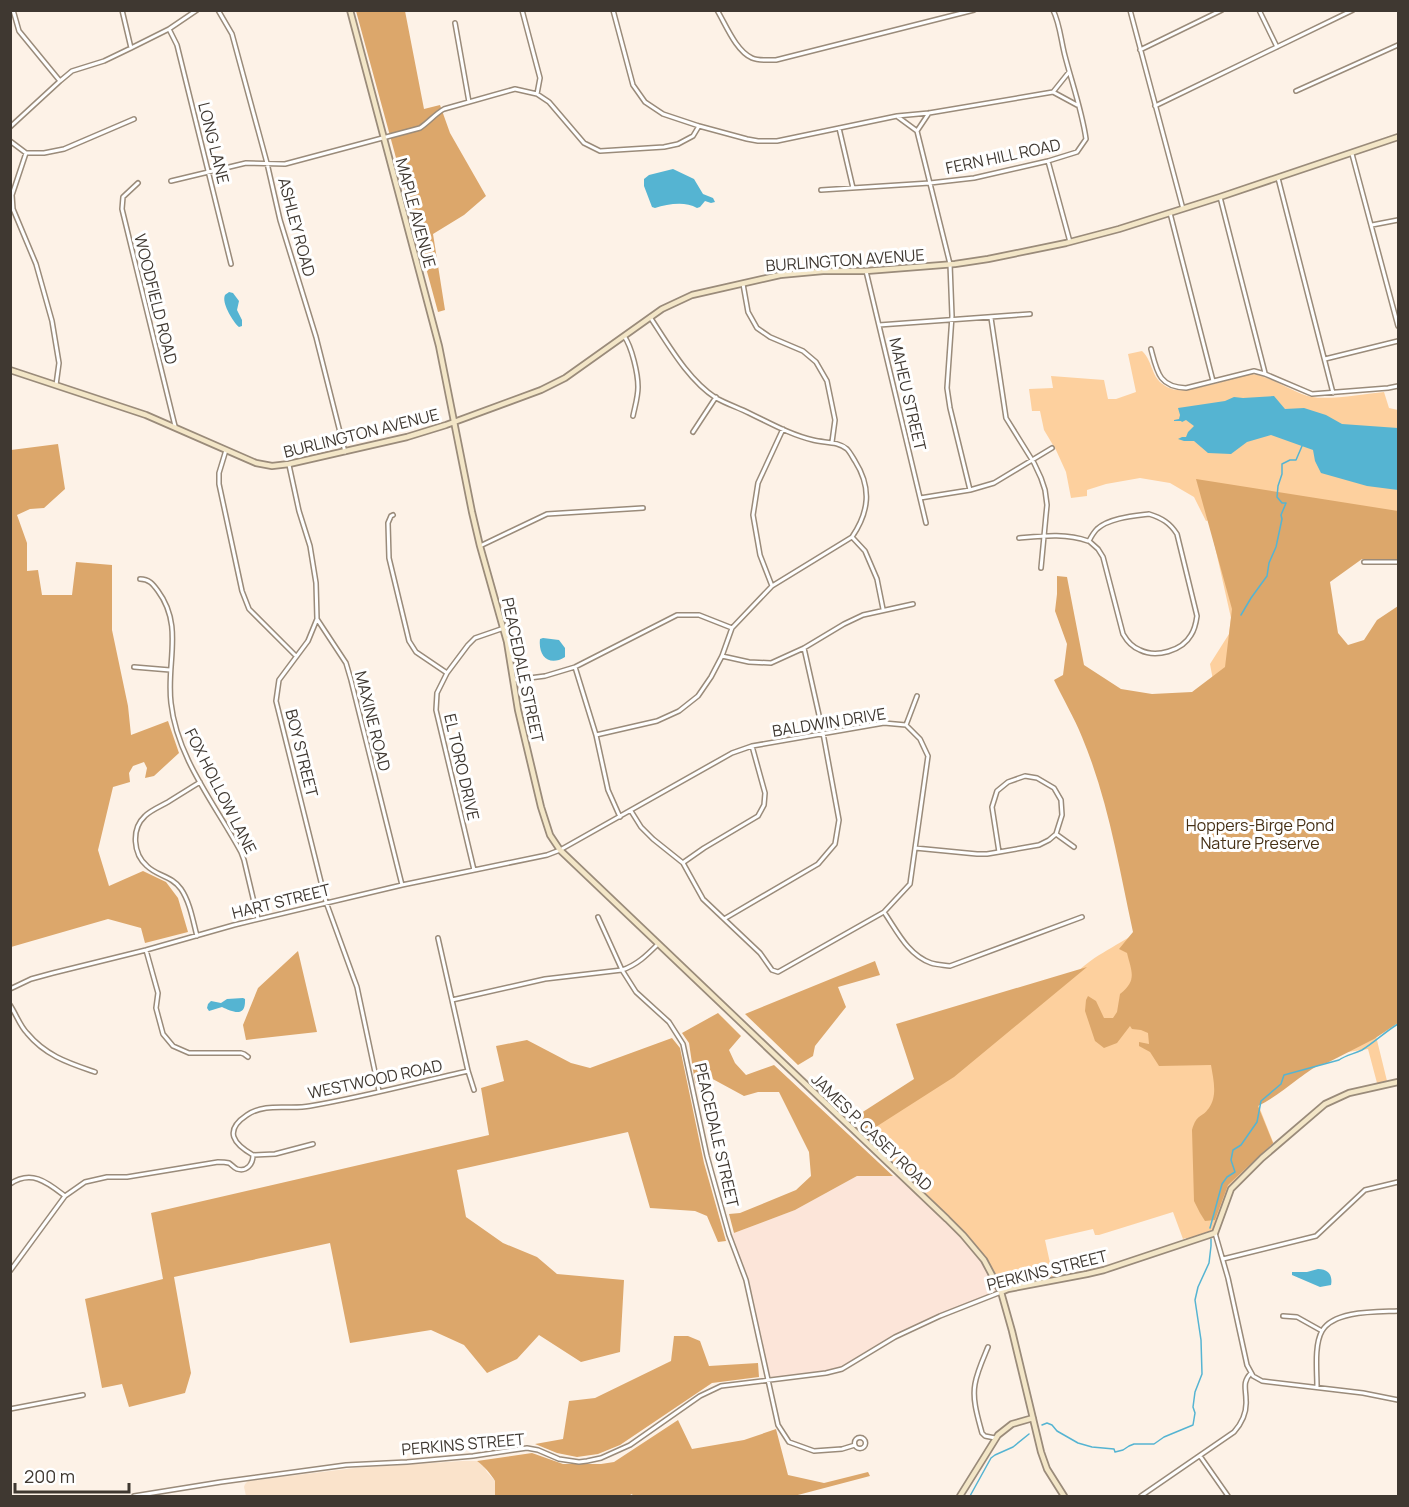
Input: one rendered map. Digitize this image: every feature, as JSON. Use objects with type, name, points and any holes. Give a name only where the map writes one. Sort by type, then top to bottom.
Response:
[{"type":"main road","name":"MAPLE AVENUE","points":[[350,10],[439,346],[453,423]]},
{"type":"main road","name":"BURLINGTON AVENUE","points":[[10,370],[146,415],[256,463],[272,466],[289,464],[407,437],[453,423],[552,385],[650,317],[672,303],[692,295],[780,275],[950,264],[1070,242],[1220,198],[1398,137]]},
{"type":"main road","name":"PEACEDALE STREET","points":[[453,423],[480,546],[504,628],[518,710],[541,807],[550,835],[560,850]]},
{"type":"main road","name":"JAMES P. CASEY ROAD","points":[[560,850],[963,1235],[984,1260],[1001,1293],[1041,1452],[1047,1468],[1064,1497]]},
{"type":"main road","points":[[1215,1233],[1231,1189],[1262,1158],[1325,1104],[1349,1093],[1398,1082]]},
{"type":"main road","name":"PERKINS STREET","points":[[1001,1293],[1008,1289],[1104,1270],[1215,1233]]},
{"type":"main road","points":[[960,1497],[995,1438],[1008,1426],[1033,1418]]},
{"type":"street","points":[[13,10],[19,31],[60,81]]},
{"type":"street","points":[[122,10],[131,48]]},
{"type":"street","points":[[10,127],[72,71],[104,61],[131,48],[169,29],[189,12],[197,10]]},
{"type":"street","name":"ASHLEY ROAD","points":[[218,10],[232,34],[280,220],[316,337],[345,452]]},
{"type":"street","points":[[522,10],[540,78],[537,94]]},
{"type":"street","points":[[613,10],[633,85],[645,102],[663,114],[758,141],[777,141],[897,116],[929,114],[1053,92],[1077,105]]},
{"type":"street","points":[[717,10],[739,49],[752,58],[765,60],[776,60],[974,10]]},
{"type":"street","name":"FERN HILL ROAD","points":[[821,190],[974,178],[1077,152],[1086,139],[1053,10]]},
{"type":"street","points":[[1130,10],[1183,209]]},
{"type":"street","points":[[1140,50],[1222,10]]},
{"type":"street","points":[[1259,10],[1277,47]]},
{"type":"street","points":[[1155,106],[1353,10]]},
{"type":"street","points":[[455,23],[469,102]]},
{"type":"street","name":"LONG LANE","points":[[169,29],[177,45],[231,264]]},
{"type":"street","points":[[1296,91],[1398,45]]},
{"type":"street","points":[[1053,92],[1069,72]]},
{"type":"street","points":[[171,181],[246,163],[285,164],[384,138],[420,128],[444,109],[515,89],[537,94],[549,102],[584,143],[600,151],[678,144],[693,136],[699,126]]},
{"type":"street","points":[[917,131],[929,114]]},
{"type":"street","points":[[897,116],[917,131],[950,264],[952,294],[948,396],[970,490]]},
{"type":"street","points":[[10,141],[26,153],[44,153],[64,149],[134,119]]},
{"type":"street","points":[[839,128],[853,188]]},
{"type":"street","points":[[26,153],[12,195],[12,209],[36,264],[52,321],[60,363],[56,385]]},
{"type":"street","points":[[1352,154],[1398,326]]},
{"type":"street","points":[[1048,161],[1070,242]]},
{"type":"street","points":[[1278,178],[1334,393]]},
{"type":"street","name":"WOODFIELD ROAD","points":[[138,183],[123,197],[122,209],[175,426]]},
{"type":"street","points":[[1220,198],[1265,374]]},
{"type":"street","points":[[1170,213],[1213,381]]},
{"type":"street","points":[[1372,225],[1398,220]]},
{"type":"street","name":"MAHEU STREET","points":[[866,271],[926,522]]},
{"type":"street","points":[[743,283],[748,312],[757,328],[770,337],[803,351],[816,362],[827,381],[835,420],[832,442]]},
{"type":"street","points":[[879,326],[1030,314]]},
{"type":"street","points":[[596,735],[657,721],[679,711],[698,696],[722,656],[732,628],[771,586],[852,537],[860,526],[867,500],[860,469],[847,449],[832,442],[813,440],[783,429],[716,397],[689,374],[650,317]]},
{"type":"street","points":[[991,318],[1006,418],[1032,460],[1041,478],[1046,498],[1041,568]]},
{"type":"street","points":[[624,336],[635,366],[638,386],[633,416]]},
{"type":"street","points":[[1325,359],[1398,341]]},
{"type":"street","points":[[1151,349],[1160,378],[1168,385],[1177,388],[1186,388],[1254,371],[1312,394],[1398,386]]},
{"type":"street","points":[[693,432],[716,397]]},
{"type":"street","points":[[771,586],[760,555],[753,515],[758,483],[783,429]]},
{"type":"street","points":[[920,498],[970,490],[994,483],[1052,448]]},
{"type":"street","points":[[226,450],[219,473],[219,484],[242,591],[249,609],[296,656]]},
{"type":"street","points":[[289,464],[299,511],[310,546],[316,583],[317,620]]},
{"type":"street","points":[[480,546],[547,514],[643,508]]},
{"type":"street","points":[[393,515],[388,523],[389,558],[409,641],[416,652],[447,673]]},
{"type":"street","points":[[1019,538],[1058,535],[1089,541],[1103,557],[1123,634],[1129,643],[1138,650],[1155,653],[1179,647],[1187,641],[1192,635],[1197,616],[1181,544],[1172,525],[1157,516],[1140,515],[1105,524],[1096,529],[1089,541]]},
{"type":"street","points":[[852,537],[865,551],[877,579],[883,609]]},
{"type":"street","points":[[1364,562],[1398,562]]},
{"type":"street","name":"FOX HOLLOW LANE","points":[[140,579],[147,579],[156,587],[164,598],[171,616],[173,636],[170,670],[171,701],[176,728],[184,751],[200,782],[241,852],[258,919]]},
{"type":"street","points":[[722,656],[748,662],[771,663],[804,648],[863,615],[913,604]]},
{"type":"street","points":[[513,680],[544,676],[575,667],[677,615],[699,615],[732,628]]},
{"type":"street","name":"BOY STREET","points":[[317,620],[308,641],[279,680],[276,701],[326,902],[357,987],[379,1091]]},
{"type":"street","name":"MAXINE ROAD","points":[[317,620],[345,663],[351,680],[402,885]]},
{"type":"street","name":"EL TORO DRIVE","points":[[474,870],[436,710],[437,693],[447,673],[468,645],[476,638],[504,628]]},
{"type":"street","points":[[631,811],[641,827],[653,839],[683,862],[704,899],[724,919],[818,864],[834,844],[839,820],[804,648]]},
{"type":"street","points":[[134,667],[170,670]]},
{"type":"street","points":[[575,667],[596,735],[608,790],[620,817]]},
{"type":"street","points":[[906,725],[917,696]]},
{"type":"street","name":"BALDWIN DRIVE","points":[[560,850],[732,753],[752,746],[884,723],[906,725],[920,739],[928,756],[910,884],[884,912],[783,970],[775,972],[760,953],[724,919]]},
{"type":"street","points":[[683,862],[758,816],[764,805],[765,793],[752,746]]},
{"type":"street","points":[[915,848],[977,854],[999,852],[1039,845],[1056,834],[1062,815],[1061,800],[1054,788],[1037,778],[1024,776],[1008,782],[997,791],[992,807],[999,852]]},
{"type":"street","points":[[197,936],[182,890],[170,879],[146,866],[135,845],[137,830],[145,816],[200,782]]},
{"type":"street","points":[[1056,834],[1074,847]]},
{"type":"street","name":"HART STREET","points":[[10,989],[31,979],[258,919],[402,885],[547,855],[560,850]]},
{"type":"street","points":[[884,912],[906,946],[916,956],[932,963],[950,966],[1082,917]]},
{"type":"street","name":"PEACEDALE STREET","points":[[598,917],[622,970],[636,992],[669,1022],[683,1044],[707,1156],[729,1235],[746,1280],[778,1425],[789,1442],[814,1451],[842,1449],[855,1445]]},
{"type":"street","points":[[438,938],[474,1090]]},
{"type":"street","points":[[452,1000],[545,979],[622,970],[644,958],[657,945]]},
{"type":"street","points":[[146,950],[158,993],[156,1008],[163,1034],[173,1046],[189,1053],[241,1053],[248,1057]]},
{"type":"street","points":[[10,1005],[26,1032],[47,1052],[63,1061],[95,1072]]},
{"type":"street","name":"WESTWOOD ROAD","points":[[253,1155],[239,1147],[233,1137],[239,1121],[252,1112],[268,1108],[308,1107],[468,1071]]},
{"type":"street","points":[[10,1271],[65,1196],[84,1182],[219,1162],[244,1169],[250,1166],[253,1155],[275,1154],[313,1144]]},
{"type":"street","points":[[10,1184],[23,1178],[39,1179],[65,1196]]},
{"type":"street","points":[[1223,1259],[1316,1236],[1365,1190],[1398,1182]]},
{"type":"street","points":[[1215,1233],[1247,1365],[1257,1379],[1398,1400]]},
{"type":"street","name":"PERKINS STREET","points":[[134,1497],[221,1482],[346,1465],[473,1456],[527,1448],[559,1459],[579,1462],[601,1458],[630,1445],[700,1396],[721,1386],[843,1369],[895,1337],[940,1316],[1001,1293]]},
{"type":"street","points":[[1317,1387],[1317,1351],[1322,1331],[1328,1324],[1338,1318],[1351,1315],[1398,1311]]},
{"type":"street","points":[[1283,1316],[1297,1317],[1322,1331]]},
{"type":"street","points":[[988,1347],[974,1386],[975,1400],[982,1433],[995,1438]]},
{"type":"street","points":[[1141,1497],[1234,1432],[1242,1422],[1246,1407],[1244,1385],[1251,1373]]},
{"type":"street","points":[[10,1409],[82,1395]]},
{"type":"street","points":[[1200,1456],[1227,1497]]},
{"type":"shaded area","points":[[857,1176],[900,1176],[963,1235],[984,1260],[1001,1292],[895,1337],[842,1369],[768,1380],[746,1280],[729,1235],[795,1210]]},
{"type":"shaded area","points":[[477,1461],[483,1465],[495,1481],[495,1496],[246,1496],[244,1487],[248,1481],[355,1468]]},
{"type":"green space","points":[[356,11],[405,11],[424,109],[440,105],[450,133],[486,196],[464,215],[433,234],[445,310],[438,312]]},
{"type":"green space","name":"Hoppers-Birge Pond Nature Preserve","points":[[1142,351],[1159,381],[1172,389],[1186,390],[1252,374],[1319,398],[1384,392],[1389,408],[1398,410],[1398,560],[1363,558],[1312,563],[1375,1032],[1387,1081],[1377,1083],[1368,1049],[1321,1056],[1252,1080],[1260,1109],[1275,1147],[1231,1189],[1215,1233],[1187,1242],[1186,1238],[1183,1239],[1173,1212],[1099,1235],[1095,1235],[1093,1229],[1045,1240],[1054,1281],[1001,1292],[991,1272],[963,1235],[854,1131],[1073,977],[1095,958],[1137,932],[1215,691],[1210,664],[1229,634],[1231,618],[1209,520],[1206,521],[1194,497],[1170,483],[1140,478],[1106,484],[1087,490],[1087,496],[1071,498],[1066,472],[1044,430],[1040,411],[1032,411],[1029,389],[1053,388],[1051,376],[1104,380],[1108,399],[1116,399],[1136,392],[1128,354]]},
{"type":"green space","points":[[58,444],[65,489],[44,508],[30,509],[17,515],[27,543],[27,571],[38,570],[42,595],[72,595],[76,562],[112,565],[112,630],[128,706],[131,735],[168,721],[179,753],[154,776],[145,778],[147,768],[144,762],[133,766],[129,773],[130,782],[113,787],[98,850],[109,886],[143,871],[166,882],[178,898],[188,932],[145,943],[141,928],[108,919],[11,947],[11,450]]},
{"type":"green space","points":[[1196,479],[1398,511],[1398,560],[1362,559],[1330,582],[1338,633],[1348,645],[1364,640],[1377,620],[1398,606],[1398,1023],[1374,1039],[1311,1069],[1258,1106],[1273,1143],[1228,1185],[1215,1220],[1205,1221],[1194,1201],[1192,1130],[1197,1118],[1204,1114],[1212,1103],[1214,1086],[1211,1065],[1159,1066],[1150,1052],[1139,1046],[1139,1042],[1149,1044],[1148,1033],[1132,1029],[1130,1026],[1117,1043],[1104,1048],[1095,1041],[1085,1011],[1088,996],[1096,1001],[1104,1018],[1113,1018],[1117,1012],[1120,994],[1129,984],[1132,976],[1127,953],[1119,949],[1133,932],[1099,784],[1079,730],[1054,680],[1063,675],[1067,644],[1055,611],[1057,576],[1067,577],[1084,665],[1121,689],[1152,694],[1192,692],[1225,667],[1232,609]]},
{"type":"green space","points":[[298,951],[317,1032],[246,1040],[243,1025],[258,988]]},
{"type":"green space","points":[[875,961],[880,975],[838,987],[846,1007],[815,1046],[813,1056],[798,1065],[745,1014]]},
{"type":"green space","points":[[1087,967],[954,1077],[868,1132],[855,1117],[914,1079],[896,1024]]},
{"type":"green space","points":[[718,1013],[741,1036],[729,1050],[735,1063],[746,1075],[774,1065],[893,1176],[857,1176],[795,1210],[734,1233],[729,1214],[740,1213],[796,1190],[811,1176],[809,1152],[779,1092],[758,1092],[744,1096],[709,1077],[703,1085],[695,1083],[689,1043],[682,1033]]},
{"type":"green space","points":[[672,1038],[680,1048],[704,1163],[726,1241],[718,1242],[707,1216],[695,1211],[650,1208],[628,1132],[457,1170],[466,1217],[503,1243],[537,1257],[557,1274],[624,1280],[620,1352],[581,1362],[539,1335],[517,1359],[487,1373],[464,1345],[431,1330],[350,1343],[330,1243],[174,1277],[191,1373],[185,1393],[129,1407],[122,1384],[102,1388],[85,1299],[163,1279],[151,1213],[489,1135],[481,1088],[504,1081],[496,1046],[527,1040],[571,1063],[590,1068]]},
{"type":"green space","points":[[674,1336],[688,1336],[700,1341],[709,1366],[758,1363],[759,1377],[712,1383],[620,1445],[598,1454],[577,1457],[557,1453],[535,1444],[563,1439],[569,1401],[595,1398],[671,1361]]},
{"type":"green space","points":[[678,1420],[692,1449],[744,1440],[776,1429],[788,1475],[824,1483],[868,1472],[870,1476],[794,1496],[633,1496],[632,1494],[628,1496],[495,1496],[495,1481],[477,1461],[532,1453],[563,1464],[614,1462]]},
{"type":"water","points":[[673,169],[694,179],[703,194],[713,198],[715,202],[705,201],[697,208],[682,204],[652,207],[644,186],[644,179],[649,175]]},
{"type":"water","points":[[229,292],[233,293],[239,301],[237,310],[242,326],[239,327],[226,308],[224,299]]},
{"type":"water","points":[[1274,396],[1285,409],[1304,408],[1326,415],[1342,424],[1398,428],[1398,490],[1367,486],[1321,473],[1313,450],[1271,435],[1247,442],[1231,454],[1208,453],[1194,441],[1178,439],[1186,437],[1194,426],[1186,420],[1174,421],[1179,419],[1178,408],[1225,401],[1234,397]]},
{"type":"water","points":[[540,639],[559,640],[565,648],[565,657],[554,661],[546,658],[540,645]]},
{"type":"water","points":[[243,998],[245,1005],[238,1012],[222,1007],[209,1011],[207,1008],[211,1001],[221,1003],[227,999]]},
{"type":"water","points":[[1318,1269],[1329,1273],[1331,1285],[1320,1287],[1292,1275],[1292,1272]]},
{"type":"waterway","points":[[1241,615],[1267,576],[1269,563],[1276,547],[1281,515],[1286,503],[1282,503],[1277,497],[1282,464],[1296,460],[1302,446]]},
{"type":"waterway","points":[[1210,1228],[1222,1184],[1235,1172],[1231,1160],[1233,1150],[1241,1145],[1257,1122],[1261,1101],[1281,1084],[1284,1075],[1339,1060],[1367,1047],[1398,1024]]},
{"type":"waterway","points":[[1042,1425],[1047,1423],[1052,1425],[1057,1431],[1078,1443],[1114,1449],[1115,1452],[1134,1444],[1154,1444],[1164,1437],[1193,1425],[1195,1392],[1202,1374],[1201,1340],[1195,1300],[1209,1263],[1211,1239]]},
{"type":"waterway","points":[[970,1496],[991,1458],[1013,1447],[1029,1434]]}]
